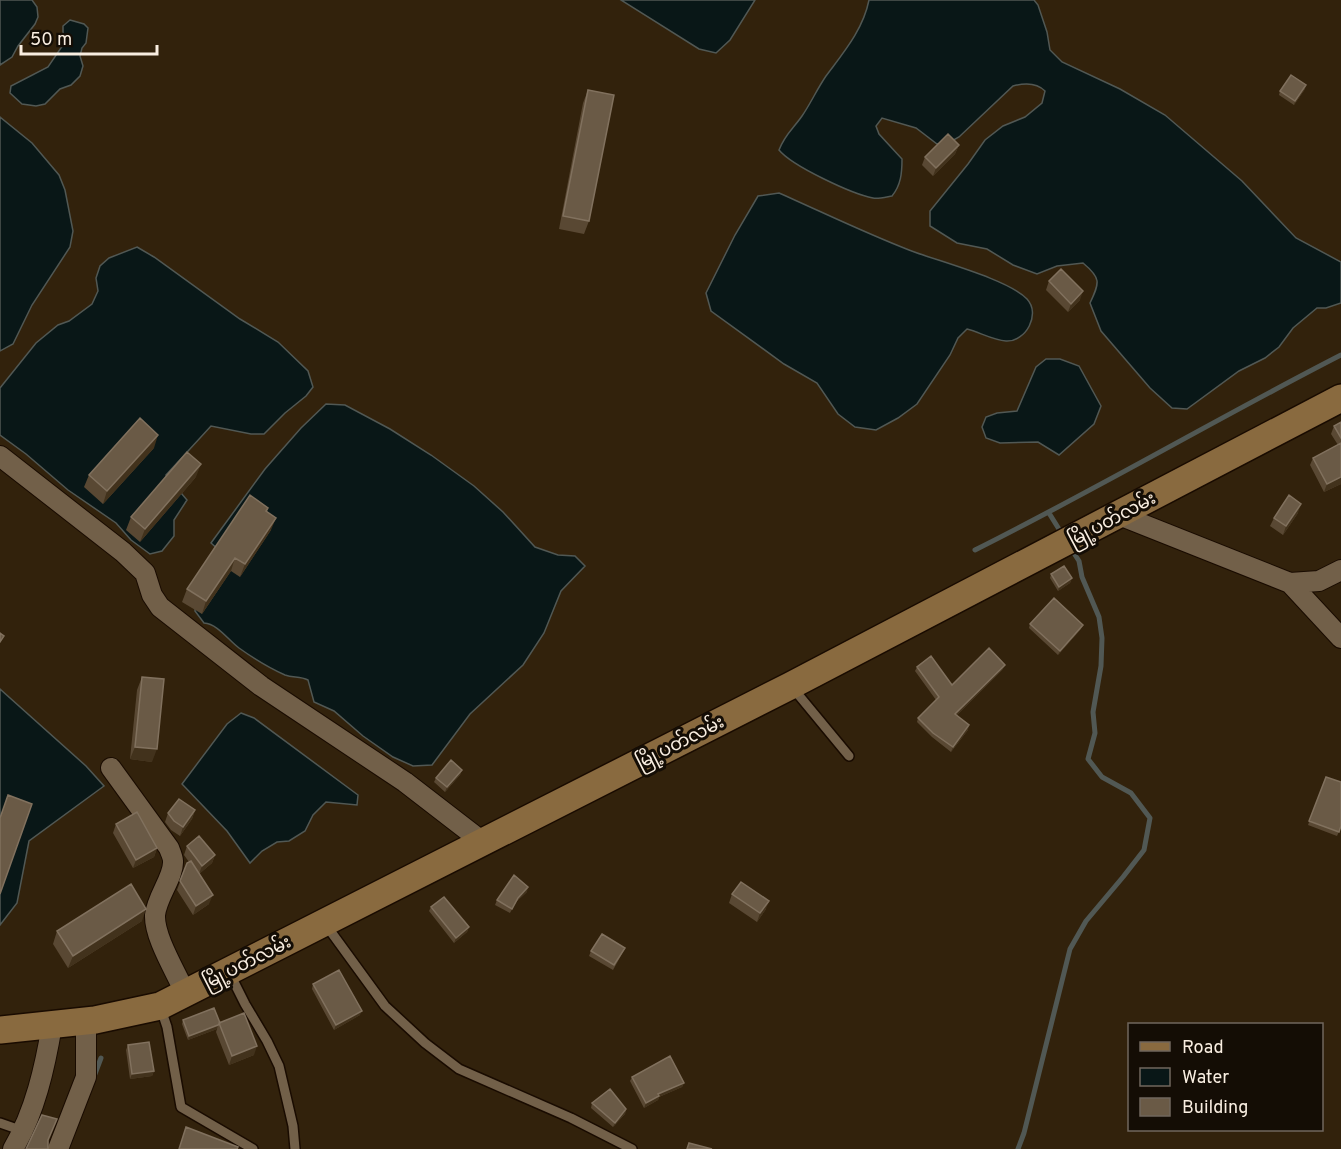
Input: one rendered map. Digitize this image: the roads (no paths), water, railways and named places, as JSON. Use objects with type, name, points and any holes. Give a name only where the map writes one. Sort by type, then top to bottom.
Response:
[{"type":"main road","name":"မြို့ပတ်လမ်း","points":[[0,1030],[86,1021],[160,1006],[790,686],[1341,398]]},
{"type":"street","points":[[0,456],[123,552],[145,573],[152,595],[170,614],[261,686],[405,782],[484,843]]},
{"type":"street","points":[[1119,515],[1290,583],[1341,638]]},
{"type":"street","points":[[1290,583],[1319,581],[1341,570]]},
{"type":"street","points":[[111,768],[168,848],[173,861],[159,898],[155,913],[155,927],[185,993]]},
{"type":"street","points":[[58,1149],[86,1077],[86,1021]]},
{"type":"street","points":[[13,1149],[24,1131],[46,1065],[52,1025]]},
{"type":"lane","points":[[790,686],[849,756]]},
{"type":"lane","points":[[325,923],[385,1006],[424,1043],[459,1069],[561,1113],[632,1149]]},
{"type":"lane","points":[[229,971],[279,1066],[296,1149]]},
{"type":"lane","points":[[160,1006],[167,1027],[181,1107],[253,1149]]},
{"type":"lane","points":[[0,1123],[24,1131]]},
{"type":"water","points":[[0,0],[32,0],[37,7],[38,17],[12,57],[0,65]]},
{"type":"water","points":[[621,0],[755,0],[730,40],[716,53],[699,49]]},
{"type":"water","points":[[869,0],[1034,0],[1038,5],[1047,32],[1050,50],[1062,62],[1120,89],[1165,115],[1242,181],[1296,238],[1341,262],[1341,303],[1326,308],[1317,308],[1293,328],[1279,347],[1265,358],[1239,371],[1187,409],[1172,408],[1150,388],[1101,331],[1090,303],[1096,290],[1096,277],[1083,263],[1057,266],[1037,274],[1013,265],[987,249],[957,243],[930,226],[930,211],[985,140],[1003,126],[1025,117],[1042,103],[1045,91],[1038,86],[1021,84],[1013,86],[959,137],[950,142],[937,144],[916,128],[882,118],[876,126],[879,134],[902,159],[900,179],[892,196],[873,198],[851,191],[796,164],[779,150],[826,76],[852,41]]},
{"type":"water","points":[[70,20],[84,24],[88,28],[86,43],[80,56],[83,66],[80,76],[71,85],[60,89],[45,104],[36,106],[22,104],[10,93],[11,86],[48,67],[63,45],[63,26]]},
{"type":"water","points":[[0,117],[32,143],[59,175],[65,190],[73,231],[70,247],[32,305],[13,344],[0,351]]},
{"type":"water","points":[[779,193],[860,230],[1004,284],[1027,299],[1031,305],[1032,319],[1029,326],[1020,337],[1006,341],[967,329],[958,338],[950,355],[917,404],[876,430],[855,427],[838,414],[817,383],[784,364],[711,311],[706,293],[735,235],[758,196]]},
{"type":"water","points":[[137,247],[240,319],[278,342],[308,371],[313,387],[264,434],[251,434],[211,426],[166,475],[187,500],[174,520],[174,536],[162,551],[150,554],[131,540],[116,523],[68,490],[0,435],[0,388],[36,343],[58,325],[69,321],[92,304],[98,291],[96,278],[100,266],[109,258]]},
{"type":"water","points":[[1046,359],[1060,359],[1079,366],[1101,406],[1094,424],[1059,455],[1038,442],[1000,443],[986,438],[982,427],[986,417],[997,413],[1017,411],[1036,367]]},
{"type":"water","points":[[326,404],[345,405],[390,429],[474,486],[503,512],[535,547],[558,555],[575,556],[585,566],[561,591],[544,633],[523,665],[470,714],[432,765],[413,766],[393,757],[363,736],[334,711],[314,702],[308,680],[285,675],[261,663],[239,648],[218,629],[204,623],[195,611],[196,600],[230,560],[211,543],[265,469],[301,428]]},
{"type":"water","points":[[0,689],[86,766],[104,786],[29,841],[17,903],[0,925]]},
{"type":"water","points":[[241,713],[254,718],[358,795],[357,805],[326,802],[313,815],[305,831],[289,841],[277,842],[262,851],[250,863],[227,831],[182,784],[227,724]]},
{"type":"waterway","points":[[975,550],[1341,355]]},
{"type":"waterway","points":[[1049,513],[1062,534]]},
{"type":"waterway","points":[[1018,1149],[1070,949],[1086,921],[1144,850],[1150,818],[1131,793],[1102,777],[1088,759],[1095,733],[1093,712],[1101,666],[1102,638],[1099,617],[1082,577],[1079,561],[1070,547]]},
{"type":"waterway","points":[[93,1079],[101,1058]]}]
